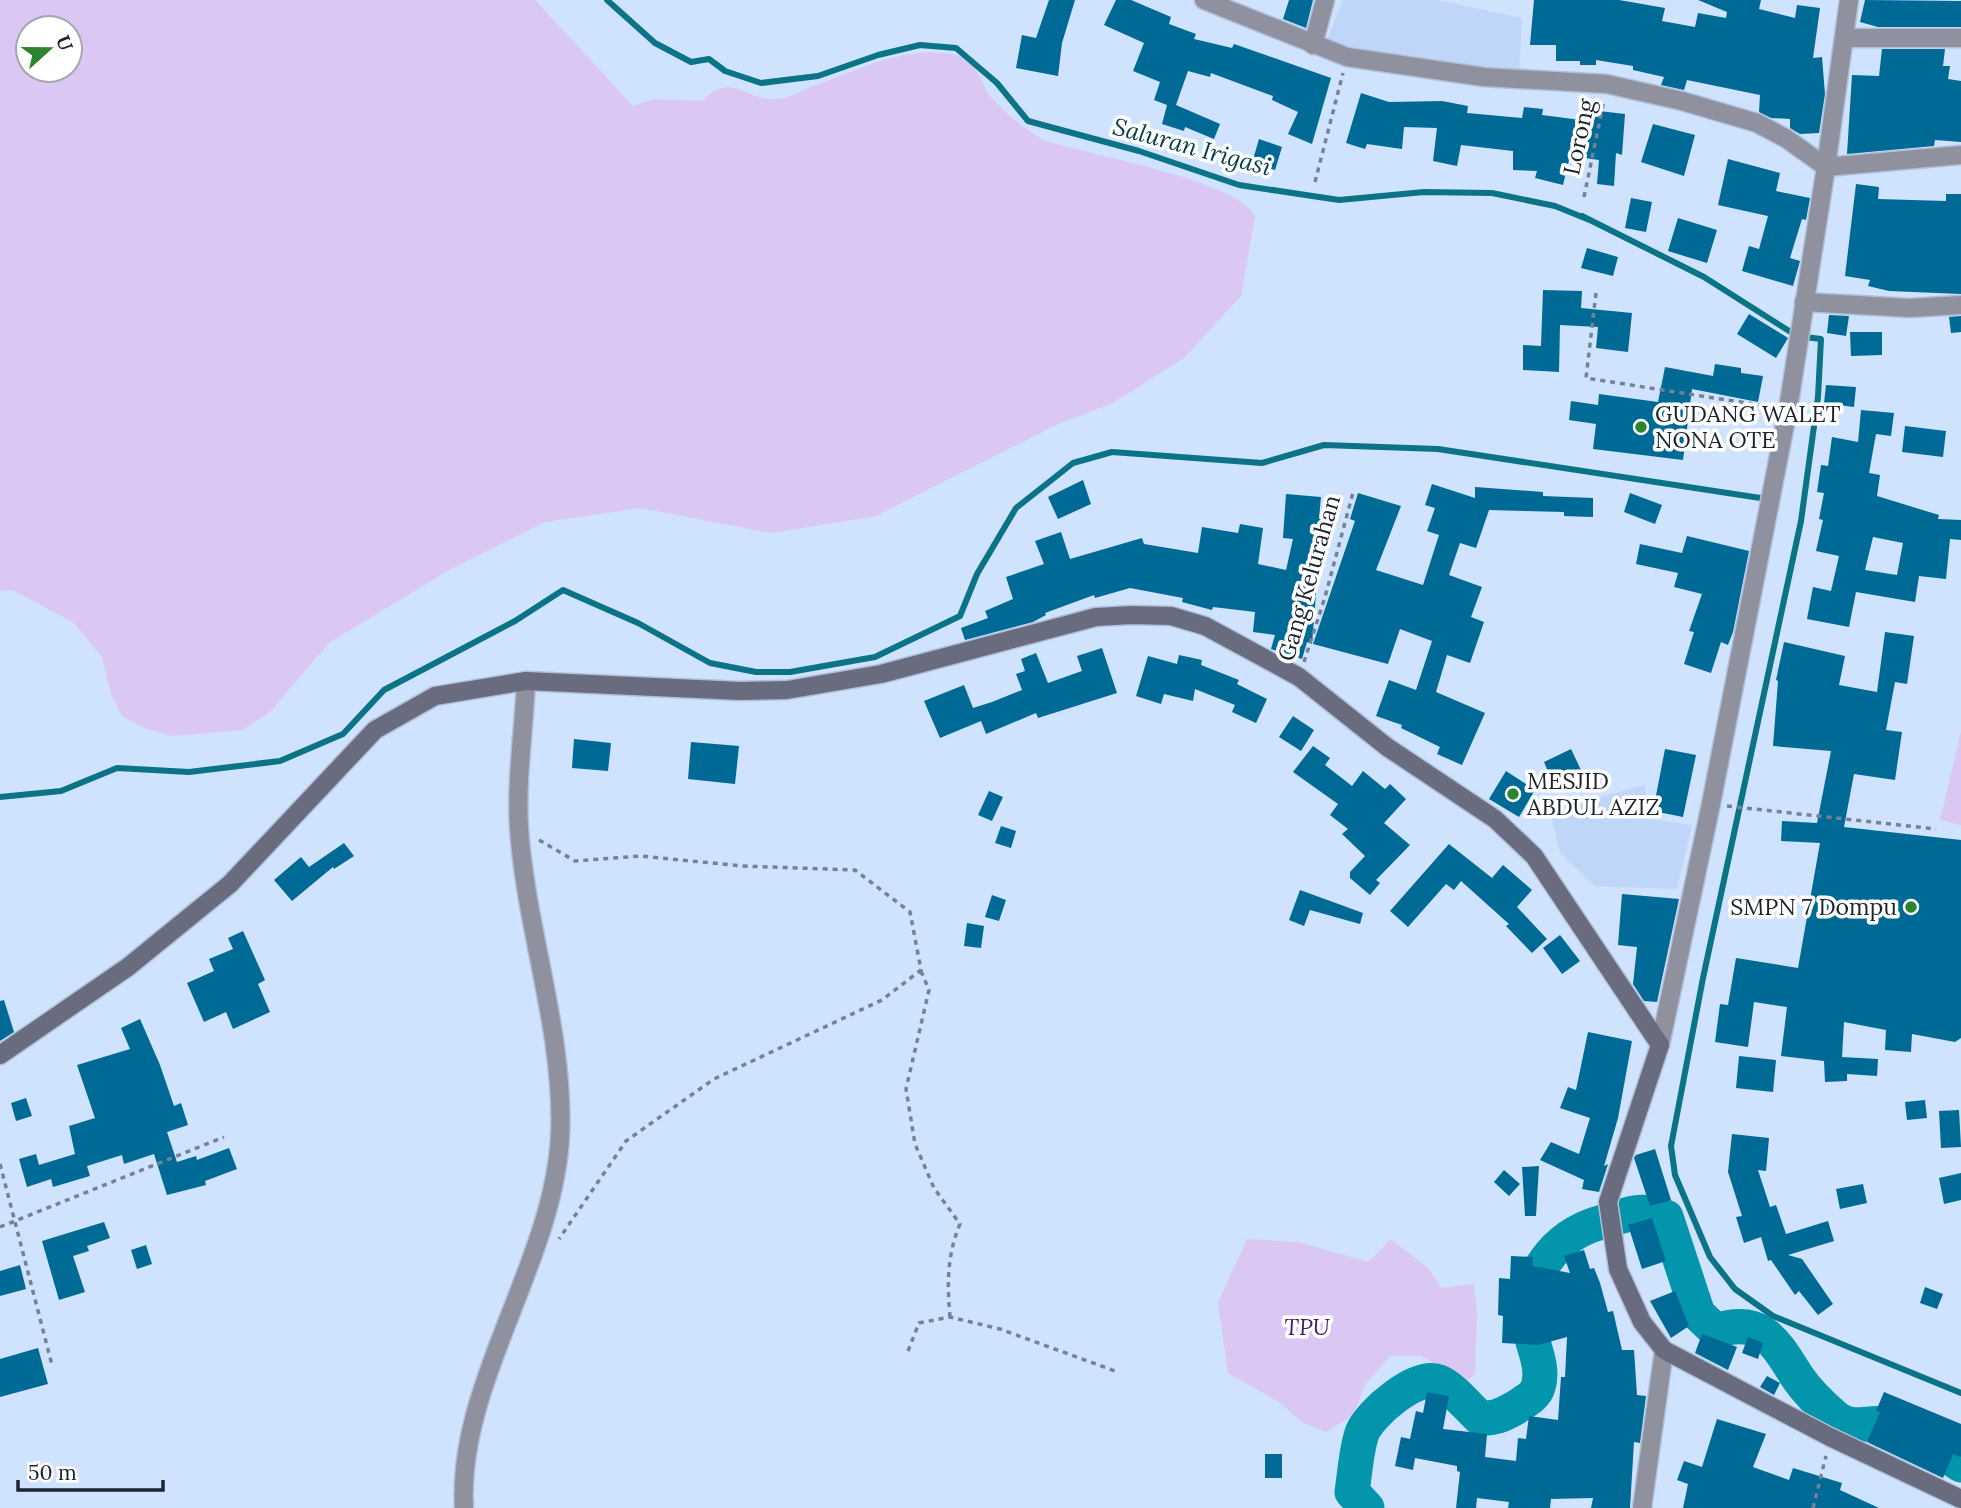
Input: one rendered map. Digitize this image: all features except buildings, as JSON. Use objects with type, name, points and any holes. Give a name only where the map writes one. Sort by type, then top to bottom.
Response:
[{"type":"main road","points":[[0,1055],[128,967],[230,884],[374,730],[435,696],[526,681],[740,691],[787,690],[881,674],[1096,617],[1171,616],[1205,626],[1299,677],[1387,747],[1428,772],[1516,836],[1534,856],[1660,1045],[1608,1202],[1610,1231],[1618,1269],[1627,1293],[1647,1329],[1664,1350],[1830,1437],[1961,1499]]},
{"type":"street","points":[[1204,0],[1347,57],[1484,76],[1607,84],[1682,101],[1756,123],[1787,139],[1826,167],[1961,155]]},
{"type":"street","points":[[1313,45],[1325,0]]},
{"type":"street","points":[[1660,1045],[1711,804],[1788,409],[1849,0]]},
{"type":"street","points":[[1845,38],[1961,38]]},
{"type":"street","points":[[1804,302],[1910,308],[1961,305]]},
{"type":"street","points":[[464,1508],[462,1473],[472,1431],[494,1359],[518,1300],[556,1178],[560,1137],[559,1090],[519,828],[526,681]]},
{"type":"street","points":[[1642,1508],[1664,1350]]},
{"type":"path","points":[[1315,181],[1347,57]]},
{"type":"path","name":"Lorong","points":[[1584,197],[1607,84]]},
{"type":"path","points":[[1596,293],[1586,378],[1788,409]]},
{"type":"path","name":"Gang Kelurahan","points":[[1299,677],[1325,597],[1353,489]]},
{"type":"path","points":[[1711,804],[1936,830]]},
{"type":"path","points":[[519,828],[575,862],[642,856],[742,866],[855,870],[910,912],[921,970],[929,990],[906,1089],[915,1144],[933,1188],[960,1224],[951,1247],[947,1286],[950,1317]]},
{"type":"path","points":[[557,1243],[626,1140],[714,1079],[882,1000],[921,970]]},
{"type":"path","points":[[0,1227],[225,1137]]},
{"type":"path","points":[[0,1164],[13,1223],[52,1365]]},
{"type":"path","points":[[908,1351],[919,1323],[950,1317],[1000,1329],[1115,1371]]},
{"type":"path","points":[[1813,1508],[1830,1437]]},
{"type":"shaded area","points":[[1343,0],[1437,0],[1522,18],[1519,77],[1326,42]]},
{"type":"shaded area","points":[[1645,785],[1649,819],[1692,825],[1677,889],[1595,886],[1560,853],[1550,810]]},
{"type":"green space","points":[[0,0],[535,0],[633,106],[654,99],[703,101],[713,92],[730,87],[756,96],[780,99],[865,66],[903,55],[940,53],[959,56],[970,62],[996,102],[1035,135],[1049,142],[1161,171],[1222,191],[1243,203],[1255,216],[1241,296],[1184,358],[1113,403],[1058,424],[876,516],[771,533],[640,508],[545,522],[449,570],[329,643],[270,712],[242,730],[173,736],[144,728],[122,716],[111,694],[102,657],[74,623],[13,590],[0,591]]},
{"type":"green space","points":[[1961,731],[1961,825],[1940,820]]},
{"type":"green space","name":"TPU","points":[[1247,1239],[1298,1242],[1368,1262],[1391,1239],[1429,1269],[1441,1288],[1474,1284],[1477,1312],[1475,1374],[1467,1381],[1421,1356],[1390,1356],[1366,1383],[1353,1415],[1326,1432],[1303,1423],[1279,1402],[1228,1373],[1218,1303]]},
{"type":"waterway","name":"Saluran Irigasi","points":[[607,0],[655,43],[691,62],[709,59],[725,71],[761,83],[818,76],[878,55],[920,45],[956,48],[997,83],[1028,121],[1139,151],[1239,185],[1339,200],[1424,192],[1492,193],[1555,206],[1592,221],[1582,216],[1704,277],[1797,336],[1821,339],[1818,397],[1801,521],[1703,978],[1671,1146],[1675,1175],[1710,1257],[1735,1289],[1773,1316],[1961,1393]]},
{"type":"waterway","points":[[0,797],[61,791],[117,768],[189,772],[280,761],[343,734],[384,690],[515,621],[563,590],[638,623],[710,663],[756,672],[790,672],[875,657],[960,616],[977,574],[1016,508],[1073,463],[1112,452],[1262,463],[1324,445],[1438,449],[1767,499]]},
{"type":"waterway","points":[[1367,1508],[1352,1492],[1360,1440],[1374,1415],[1407,1389],[1430,1381],[1439,1382],[1450,1389],[1480,1418],[1502,1415],[1528,1399],[1534,1394],[1540,1379],[1529,1324],[1531,1290],[1537,1275],[1556,1248],[1569,1237],[1599,1223],[1640,1212],[1666,1217],[1698,1314],[1716,1331],[1732,1327],[1757,1330],[1775,1344],[1810,1393],[1841,1421],[1854,1425],[1879,1423],[1895,1426],[1925,1441],[1961,1465]]},
{"type":"place","name":"GUDANG WALET NONA OTE","points":[[1641,427]]},
{"type":"place","name":"MESJID ABDUL AZIZ","points":[[1513,794]]},
{"type":"place","name":"SMPN 7 Dompu","points":[[1911,907]]}]
